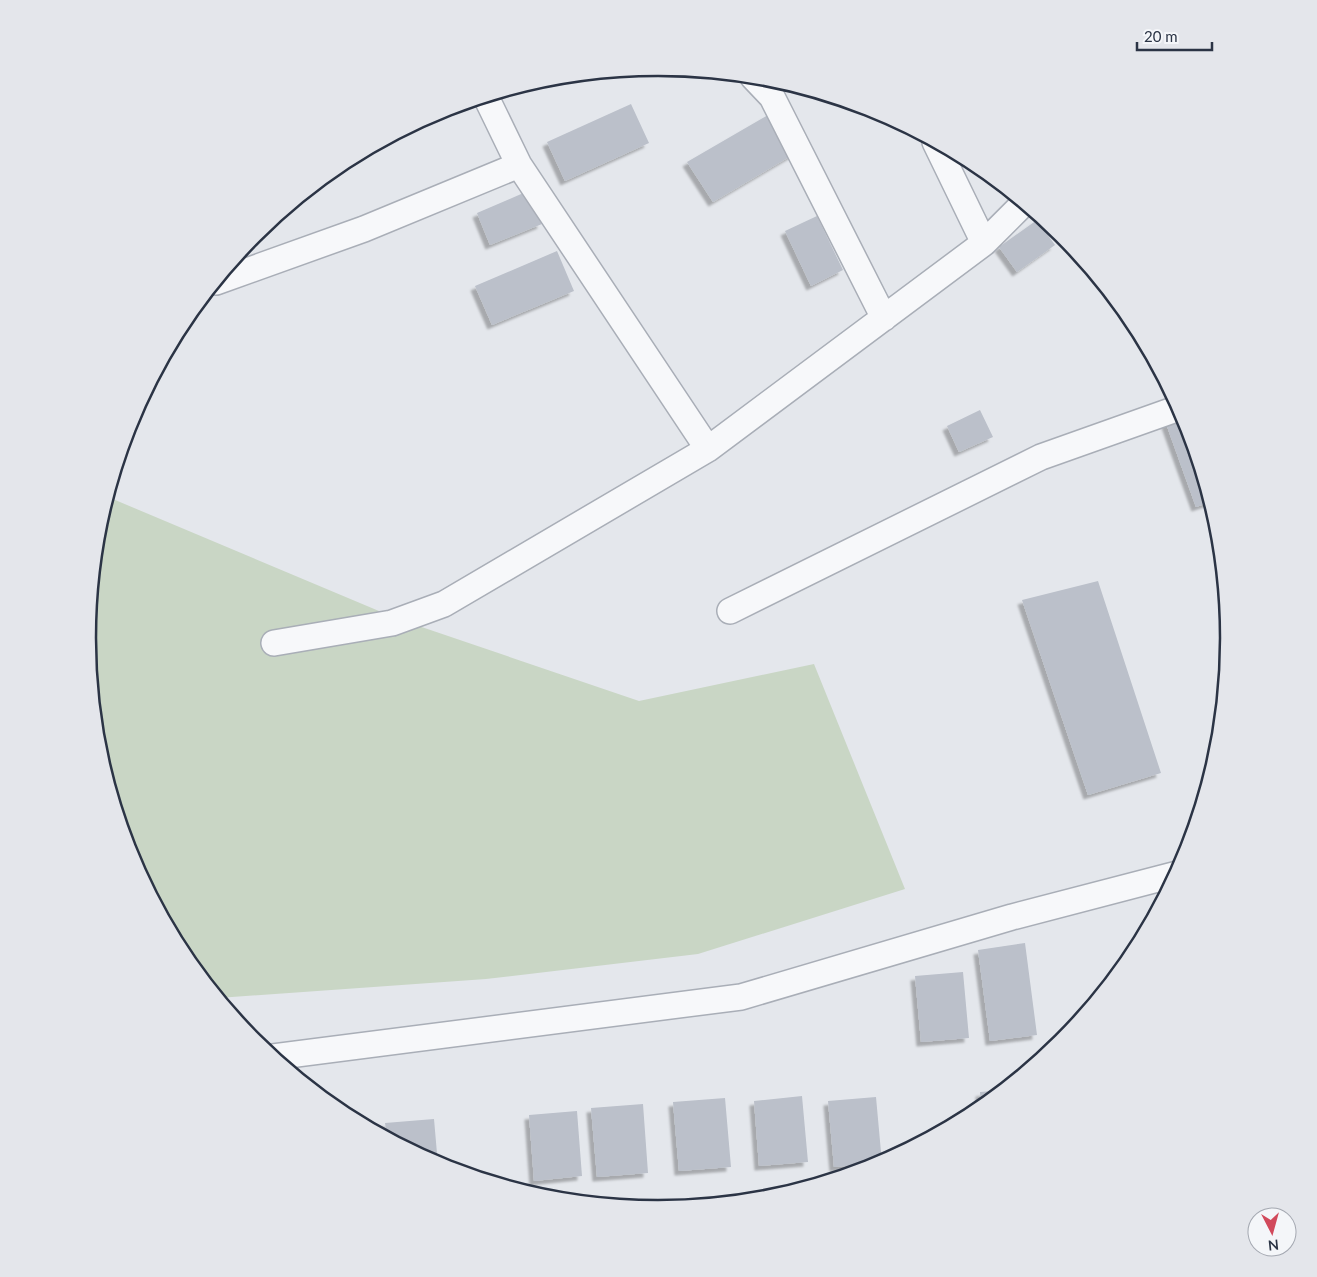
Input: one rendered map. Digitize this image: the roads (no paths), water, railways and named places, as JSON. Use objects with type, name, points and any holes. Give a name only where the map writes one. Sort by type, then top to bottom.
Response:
[{"type":"street","points":[[761,86],[772,97],[884,318]]},
{"type":"street","points":[[489,103],[520,165],[708,449]]},
{"type":"street","points":[[940,152],[984,243]]},
{"type":"street","points":[[228,278],[364,229],[520,165]]},
{"type":"street","points":[[274,643],[392,623],[444,604],[708,449],[984,243],[1020,208]]},
{"type":"street","points":[[730,611],[1041,457],[1172,410]]},
{"type":"street","points":[[282,1056],[741,998],[1012,917],[1168,876]]}]
